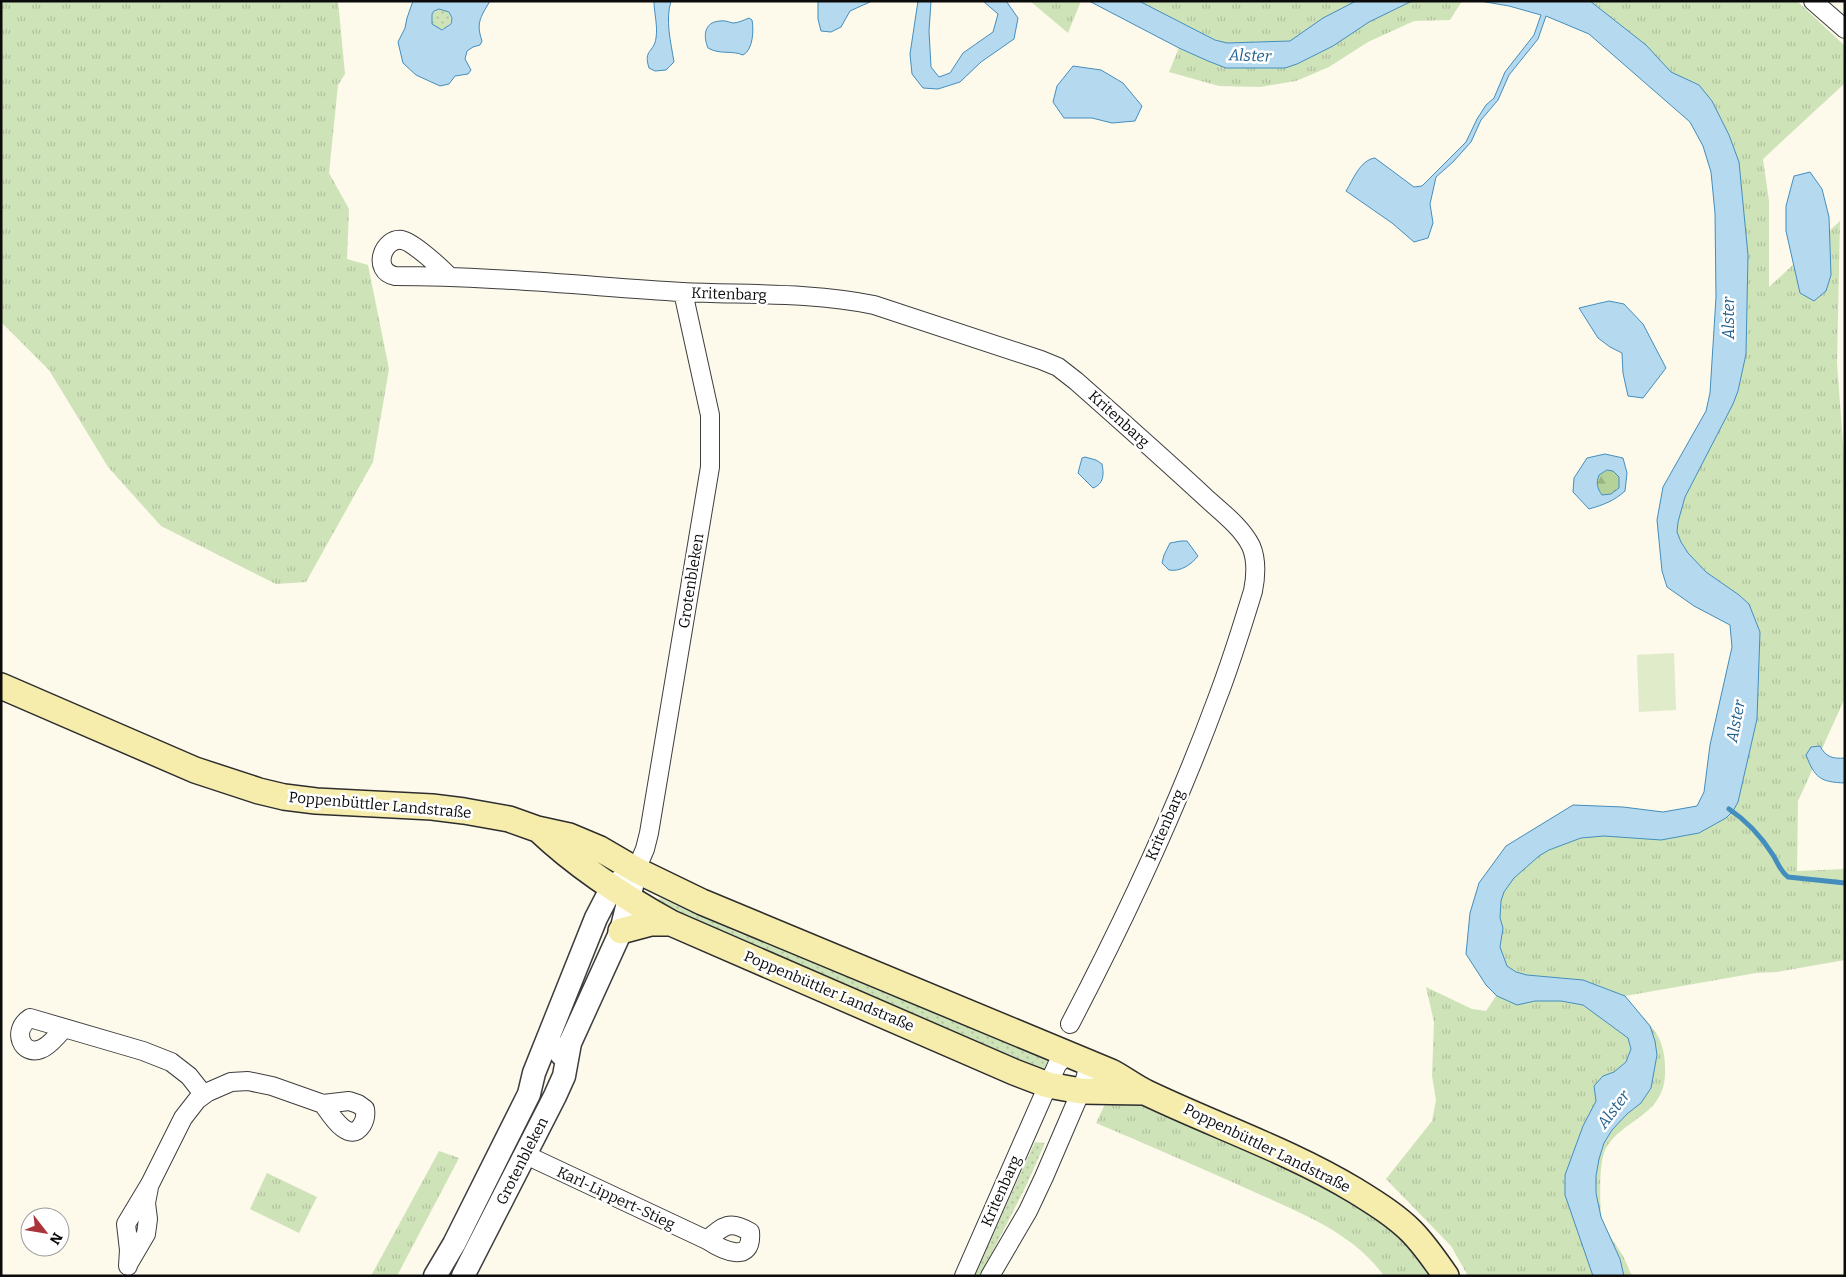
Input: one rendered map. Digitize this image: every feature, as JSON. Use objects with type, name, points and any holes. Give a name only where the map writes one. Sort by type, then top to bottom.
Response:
[{"type":"main road","name":"Poppenbüttler Landstraße","points":[[1,686],[195,770],[259,791],[284,797],[316,801],[432,807],[464,811],[508,819],[584,842],[702,902],[1077,1058],[1120,1077],[1145,1092],[1214,1121],[1315,1168],[1373,1202],[1410,1230],[1446,1276]]},
{"type":"main road","name":"Poppenbüttler Landstraße","points":[[537,829],[561,851],[621,893],[671,923],[1023,1076],[1081,1091],[1145,1092]]},
{"type":"main road","points":[[621,932],[651,923],[671,923]]},
{"type":"street","points":[[1812,1],[1845,30]]},
{"type":"street","name":"Kritenbarg","points":[[449,276],[683,292],[814,297],[855,301],[892,311],[1058,367],[1076,381],[1234,524],[1251,546],[1256,574],[1254,591],[1217,700],[1166,827],[1106,956],[1070,1024]]},
{"type":"street","name":"Grotenbleken","points":[[529,1094],[534,1073],[596,918],[621,893],[636,870],[651,825],[710,467],[710,415],[683,292]]},
{"type":"street","name":"Grotenbleken","points":[[436,1276],[529,1094],[570,1042],[621,932],[621,893]]},
{"type":"street","points":[[64,1028],[143,1051],[171,1062],[190,1076],[204,1095]]},
{"type":"street","name":"Grotenbleken","points":[[463,1276],[526,1155],[564,1076],[570,1042]]},
{"type":"street","name":"Kritenbarg","points":[[964,1276],[1048,1084],[1058,1065],[1077,1058],[1086,1076],[1081,1091],[1028,1210],[990,1276]]},
{"type":"street","points":[[126,1271],[129,1250],[126,1224],[150,1184],[184,1118],[197,1100],[231,1082],[248,1081],[272,1086],[323,1104]]},
{"type":"street","name":"Karl-Lippert-Stieg","points":[[526,1155],[707,1240]]},
{"type":"green space","points":[[1,1],[338,1],[345,74],[338,85],[329,173],[349,209],[347,259],[368,265],[389,369],[373,462],[306,582],[276,584],[161,526],[108,467],[49,370],[1,322]]},
{"type":"green space","points":[[1030,1],[1081,1],[1068,33]]},
{"type":"green space","points":[[1089,1],[1462,1],[1450,20],[1414,21],[1368,42],[1329,67],[1296,81],[1260,87],[1219,86],[1169,72],[1179,48]]},
{"type":"green space","points":[[1480,1],[1797,1],[1845,46],[1845,83],[1763,159],[1769,201],[1769,287],[1840,221],[1837,363],[1845,471],[1845,698],[1798,801],[1797,871],[1845,869],[1845,960],[1777,972],[1756,973],[1625,996],[1659,1038],[1665,1060],[1664,1084],[1659,1097],[1651,1108],[1611,1141],[1602,1159],[1600,1192],[1602,1220],[1632,1276],[1468,1276],[1451,1246],[1386,1179],[1432,1121],[1436,1100],[1432,1076],[1434,1022],[1426,987],[1472,1009],[1486,1011],[1496,996],[1486,985],[1466,954],[1470,913],[1479,883],[1506,846],[1573,805],[1623,807],[1663,812],[1697,806],[1704,792],[1710,745],[1732,647],[1730,625],[1694,606],[1667,587],[1662,571],[1657,520],[1663,487],[1706,411],[1710,393],[1716,297],[1715,213],[1711,172],[1703,146],[1690,122],[1589,34],[1548,17],[1509,6]]},
{"type":"green space","points":[[437,9],[445,9],[451,15],[451,23],[445,29],[437,29],[431,23],[431,15]]},
{"type":"green space","points":[[1608,470],[1613,471],[1619,477],[1619,488],[1611,494],[1602,495],[1599,490],[1598,478],[1599,475]]},
{"type":"green space","points":[[1674,653],[1676,710],[1639,712],[1637,655]]},
{"type":"green space","points":[[660,898],[741,934],[803,954],[1038,1050],[1053,1062],[1045,1072],[694,923],[656,901]]},
{"type":"green space","points":[[1106,1102],[1137,1104],[1332,1188],[1351,1198],[1406,1241],[1433,1276],[1384,1276],[1357,1247],[1341,1235],[1305,1215],[1096,1123]]},
{"type":"green space","points":[[1035,1142],[1045,1143],[1026,1186],[980,1276],[974,1276]]},
{"type":"green space","points":[[439,1151],[459,1158],[397,1276],[371,1276]]},
{"type":"green space","points":[[267,1173],[317,1197],[299,1233],[250,1209]]},
{"type":"water","points":[[413,1],[490,1],[479,25],[482,41],[480,45],[467,51],[465,59],[471,70],[468,74],[455,76],[449,84],[440,86],[416,75],[403,63],[398,42],[405,28]],"holes":[[[439,9],[449,12],[452,18],[451,24],[442,30],[432,24],[432,14],[434,11]]]},
{"type":"water","points":[[654,1],[671,1],[669,24],[674,62],[666,70],[655,71],[649,68],[647,62],[648,54],[655,43]]},
{"type":"water","points":[[818,1],[872,1],[850,11],[841,27],[831,32],[821,31],[818,19]]},
{"type":"water","points":[[918,1],[931,1],[929,31],[931,67],[939,77],[950,73],[963,53],[993,32],[998,14],[983,1],[1006,1],[1018,18],[1014,39],[981,62],[960,82],[938,89],[923,88],[912,74],[910,54]]},
{"type":"water","name":"Alster","points":[[1089,1],[1139,1],[1215,40],[1227,43],[1290,41],[1323,18],[1356,1],[1412,1],[1369,22],[1333,46],[1297,64],[1285,68],[1226,68],[1179,48]]},
{"type":"water","name":"Alster","points":[[1480,1],[1590,1],[1646,45],[1671,72],[1699,85],[1712,101],[1729,135],[1739,162],[1748,255],[1746,354],[1738,391],[1733,404],[1685,497],[1677,532],[1688,553],[1706,572],[1749,604],[1760,632],[1757,719],[1738,802],[1726,818],[1699,833],[1661,840],[1604,836],[1581,838],[1549,850],[1539,856],[1514,878],[1504,892],[1501,901],[1500,918],[1503,928],[1500,947],[1507,966],[1516,972],[1527,975],[1583,980],[1625,996],[1650,1026],[1655,1041],[1657,1055],[1651,1088],[1641,1103],[1612,1130],[1604,1143],[1596,1176],[1596,1193],[1601,1217],[1620,1259],[1624,1276],[1593,1276],[1565,1195],[1565,1175],[1583,1126],[1596,1101],[1594,1086],[1603,1076],[1614,1072],[1626,1062],[1631,1049],[1628,1038],[1583,1005],[1561,1001],[1535,1001],[1517,1005],[1497,996],[1486,985],[1466,954],[1470,913],[1479,883],[1506,846],[1573,805],[1623,807],[1663,812],[1697,806],[1704,792],[1710,745],[1732,647],[1730,625],[1694,606],[1667,587],[1662,571],[1657,520],[1663,487],[1706,411],[1710,393],[1716,297],[1715,213],[1711,172],[1703,146],[1690,122],[1589,34],[1546,16],[1538,39],[1509,75],[1498,100],[1481,120],[1471,142],[1436,177],[1430,204],[1433,223],[1428,238],[1414,242],[1392,223],[1346,191],[1361,166],[1375,158],[1414,187],[1422,186],[1466,142],[1477,119],[1486,105],[1494,98],[1505,72],[1534,35],[1541,15],[1509,6]]},
{"type":"water","points":[[749,18],[753,24],[753,34],[749,49],[743,55],[708,48],[705,34],[711,24],[722,21],[735,23]]},
{"type":"water","points":[[1073,66],[1101,70],[1123,83],[1142,106],[1135,121],[1112,123],[1092,118],[1064,118],[1053,102],[1057,86]]},
{"type":"water","points":[[1810,172],[1822,189],[1829,217],[1831,275],[1826,291],[1814,301],[1800,293],[1786,231],[1786,206],[1794,176]]},
{"type":"water","points":[[1609,301],[1624,304],[1643,324],[1666,368],[1643,398],[1628,396],[1623,373],[1622,353],[1598,338],[1579,308]]},
{"type":"water","points":[[1605,454],[1623,458],[1627,473],[1625,491],[1608,502],[1589,509],[1573,492],[1574,478],[1587,458]],"holes":[[[1607,470],[1613,471],[1619,477],[1619,488],[1611,494],[1602,495],[1598,485],[1599,475]]]},
{"type":"water","points":[[1085,457],[1102,464],[1101,481],[1093,488],[1078,473],[1082,458]]},
{"type":"water","points":[[1187,541],[1198,556],[1185,567],[1169,570],[1162,563],[1164,555],[1170,543]]},
{"type":"water","points":[[1820,746],[1830,756],[1845,758],[1845,783],[1824,780],[1812,769],[1806,755],[1811,747]]},
{"type":"waterway","points":[[1729,809],[1759,835],[1781,870],[1788,877],[1845,883]]}]
